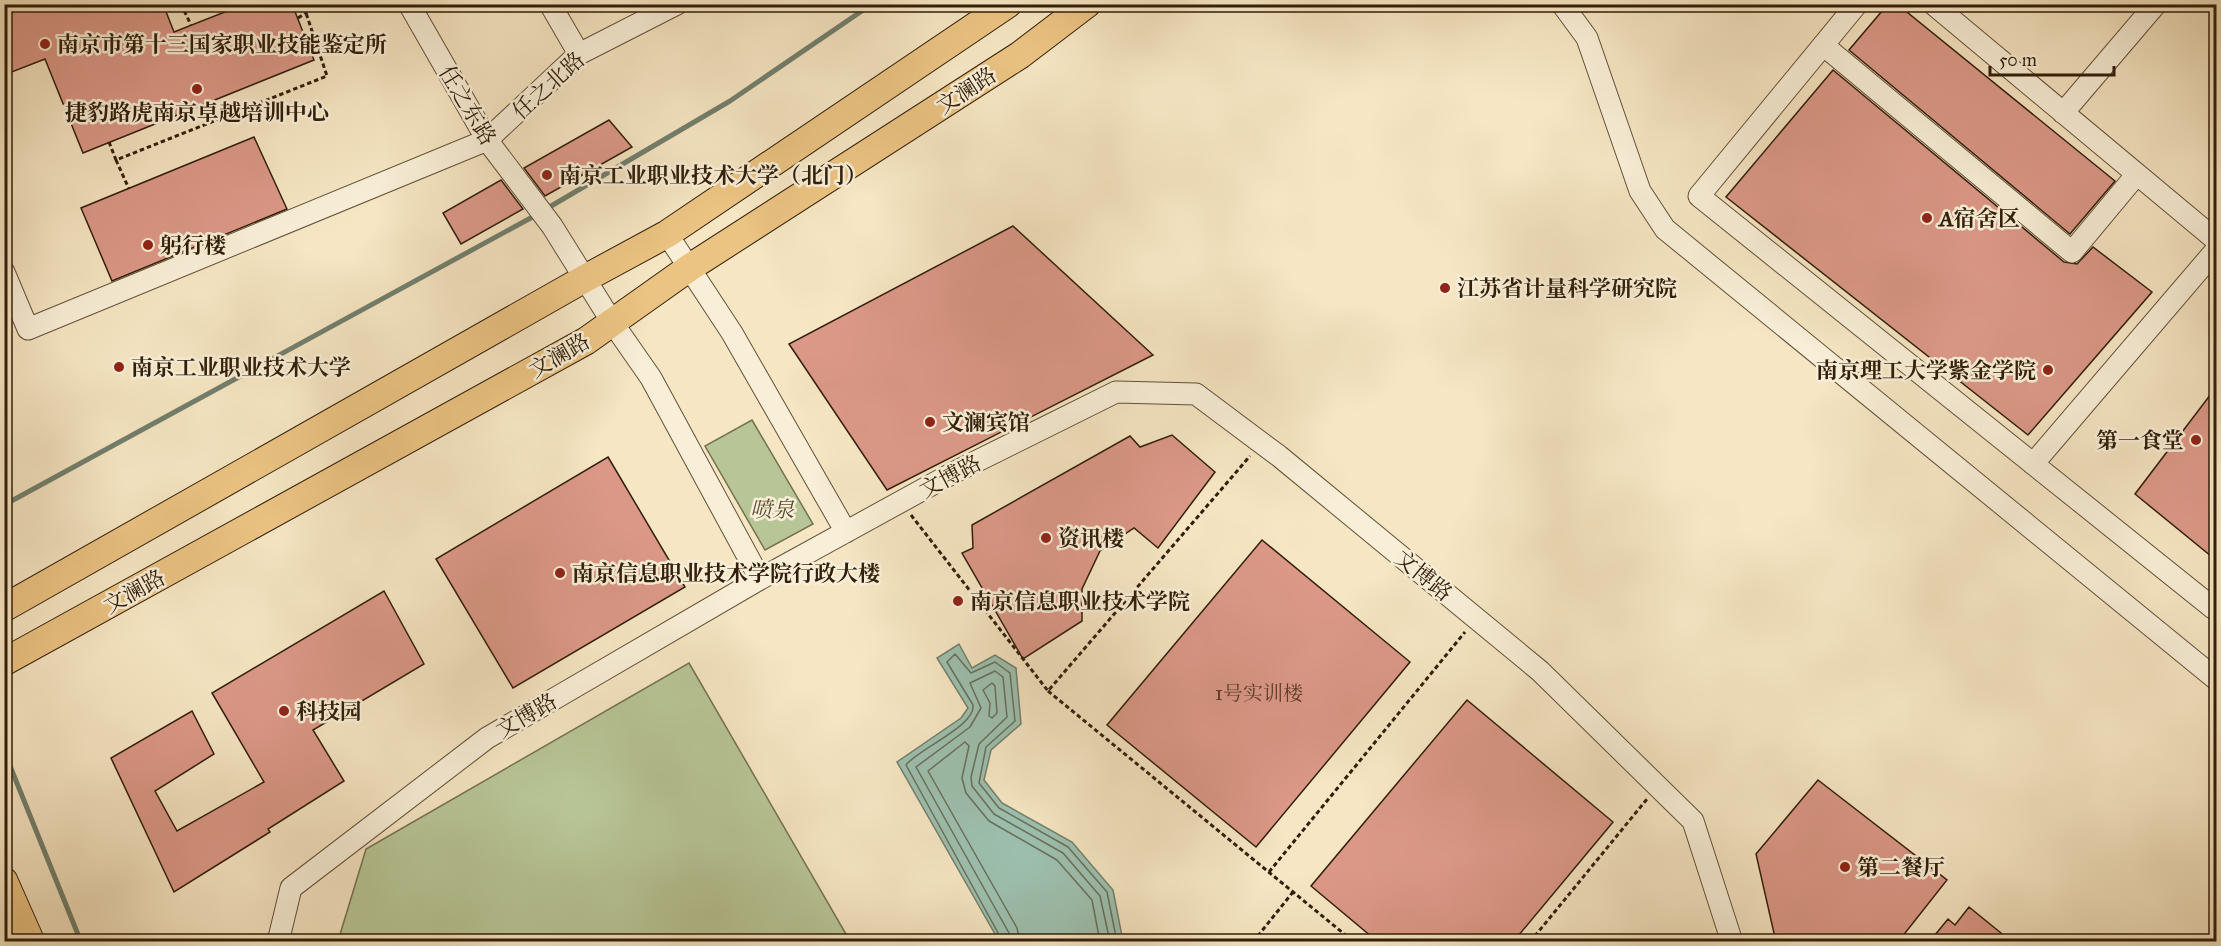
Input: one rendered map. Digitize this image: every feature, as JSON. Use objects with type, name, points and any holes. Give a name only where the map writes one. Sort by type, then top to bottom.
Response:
[{"type":"main road","points":[[4,608],[667,234],[1008,4]]},
{"type":"main road","name":"文澜路","points":[[4,662],[586,341],[689,268],[1020,55],[1087,4]]},
{"type":"main road","points":[[4,881],[31,942]]},
{"type":"street","name":"任之东路","points":[[409,4],[487,140],[552,226],[612,322],[651,378],[760,579]]},
{"type":"street","points":[[550,4],[579,54]]},
{"type":"street","name":"任之北路","points":[[487,140],[579,54],[677,4]]},
{"type":"street","points":[[1562,4],[1587,38],[1640,191],[1665,229],[2217,679]]},
{"type":"street","points":[[1857,4],[1699,196],[2215,607]]},
{"type":"street","points":[[1933,4],[2217,240]]},
{"type":"street","points":[[2063,113],[2156,4]]},
{"type":"street","points":[[1823,45],[2072,252],[2137,174]]},
{"type":"street","points":[[4,272],[28,329],[487,140]]},
{"type":"street","points":[[667,234],[732,333],[846,532]]},
{"type":"street","points":[[2033,464],[2217,250]]},
{"type":"street","name":"文博路","points":[[278,942],[291,888],[487,738],[760,579],[901,502],[1116,392],[1196,394],[1261,443],[1540,671],[1694,821],[1732,942]]},
{"type":"path","points":[[181,4],[191,25]]},
{"type":"path","points":[[116,160],[327,76],[303,4]]},
{"type":"path","points":[[298,18],[306,13]]},
{"type":"path","points":[[109,142],[129,189]]},
{"type":"path","points":[[1048,691],[1261,443]]},
{"type":"path","points":[[901,502],[1048,691],[1354,942]]},
{"type":"path","points":[[1269,872],[1476,618]]},
{"type":"path","points":[[1530,942],[1658,786]]},
{"type":"path","points":[[1253,942],[1293,892]]},
{"type":"green space","name":"喷泉","points":[[752,420],[813,524],[765,550],[705,446]]},
{"type":"green space","points":[[689,663],[850,941],[338,941],[366,849]]},
{"type":"water","points":[[959,644],[972,668],[995,655],[1016,668],[1021,724],[991,750],[984,780],[1002,803],[1072,842],[1113,890],[1123,941],[999,941],[897,762],[961,718],[968,708],[937,658]]},
{"type":"building","points":[[4,4],[163,4],[174,32],[245,4],[292,4],[314,60],[83,153],[45,59],[4,75]]},
{"type":"building","points":[[1888,4],[1897,4],[2115,181],[2070,234],[1849,50]]},
{"type":"building","name":"A宿舍区","points":[[1833,70],[2064,262],[2077,264],[2093,247],[2152,292],[2028,435],[1726,197]]},
{"type":"building","points":[[609,120],[632,147],[545,196],[524,168]]},
{"type":"building","name":"躬行楼","points":[[254,137],[287,209],[112,281],[81,208]]},
{"type":"building","points":[[501,180],[523,209],[461,244],[443,213]]},
{"type":"building","name":"文澜宾馆","points":[[1013,226],[1153,355],[887,490],[789,344]]},
{"type":"building","name":"第一食堂","points":[[2217,386],[2217,561],[2135,494]]},
{"type":"building","name":"资讯楼","points":[[1172,435],[1215,472],[1158,548],[1134,528],[1100,551],[1082,589],[1082,621],[1023,659],[962,553],[973,548],[972,525],[1130,436],[1140,447]]},
{"type":"building","name":"南京信息职业技术学院行政大楼","points":[[608,457],[685,587],[513,688],[436,559]]},
{"type":"building","points":[[1262,540],[1410,662],[1256,847],[1107,725]]},
{"type":"building","name":"科技园","points":[[384,591],[424,664],[313,730],[344,781],[268,829],[270,832],[174,892],[111,758],[192,711],[214,754],[155,791],[177,831],[264,782],[212,693]]},
{"type":"building","points":[[1467,700],[1613,822],[1513,942],[1378,942],[1311,886]]},
{"type":"building","name":"第二餐厅","points":[[1818,780],[1947,880],[1898,942],[1776,942],[1756,854]]},
{"type":"building","points":[[1969,907],[2012,942],[1944,942],[1935,935],[1948,919],[1955,925]]},
{"type":"waterway","points":[[546,209],[730,101],[872,4]]},
{"type":"waterway","points":[[4,505],[538,214]]},
{"type":"waterway","points":[[4,751],[81,942]]},
{"type":"place","name":"南京市第十三国家职业技能鉴定所","points":[[45,44]]},
{"type":"place","name":"捷豹路虎南京卓越培训中心","points":[[197,89]]},
{"type":"place","name":"南京工业职业技术大学（北门）","points":[[547,175]]},
{"type":"place","name":"A宿舍区","points":[[1927,218]]},
{"type":"place","name":"躬行楼","points":[[148,245]]},
{"type":"place","name":"江苏省计量科学研究院","points":[[1445,288]]},
{"type":"place","name":"南京工业职业技术大学","points":[[119,367]]},
{"type":"place","name":"南京理工大学紫金学院","points":[[2048,370]]},
{"type":"place","name":"文澜宾馆","points":[[930,422]]},
{"type":"place","name":"第一食堂","points":[[2196,440]]},
{"type":"place","name":"资讯楼","points":[[1046,538]]},
{"type":"place","name":"南京信息职业技术学院行政大楼","points":[[560,573]]},
{"type":"place","name":"南京信息职业技术学院","points":[[958,601]]},
{"type":"place","name":"科技园","points":[[284,711]]},
{"type":"place","name":"第二餐厅","points":[[1845,867]]}]
